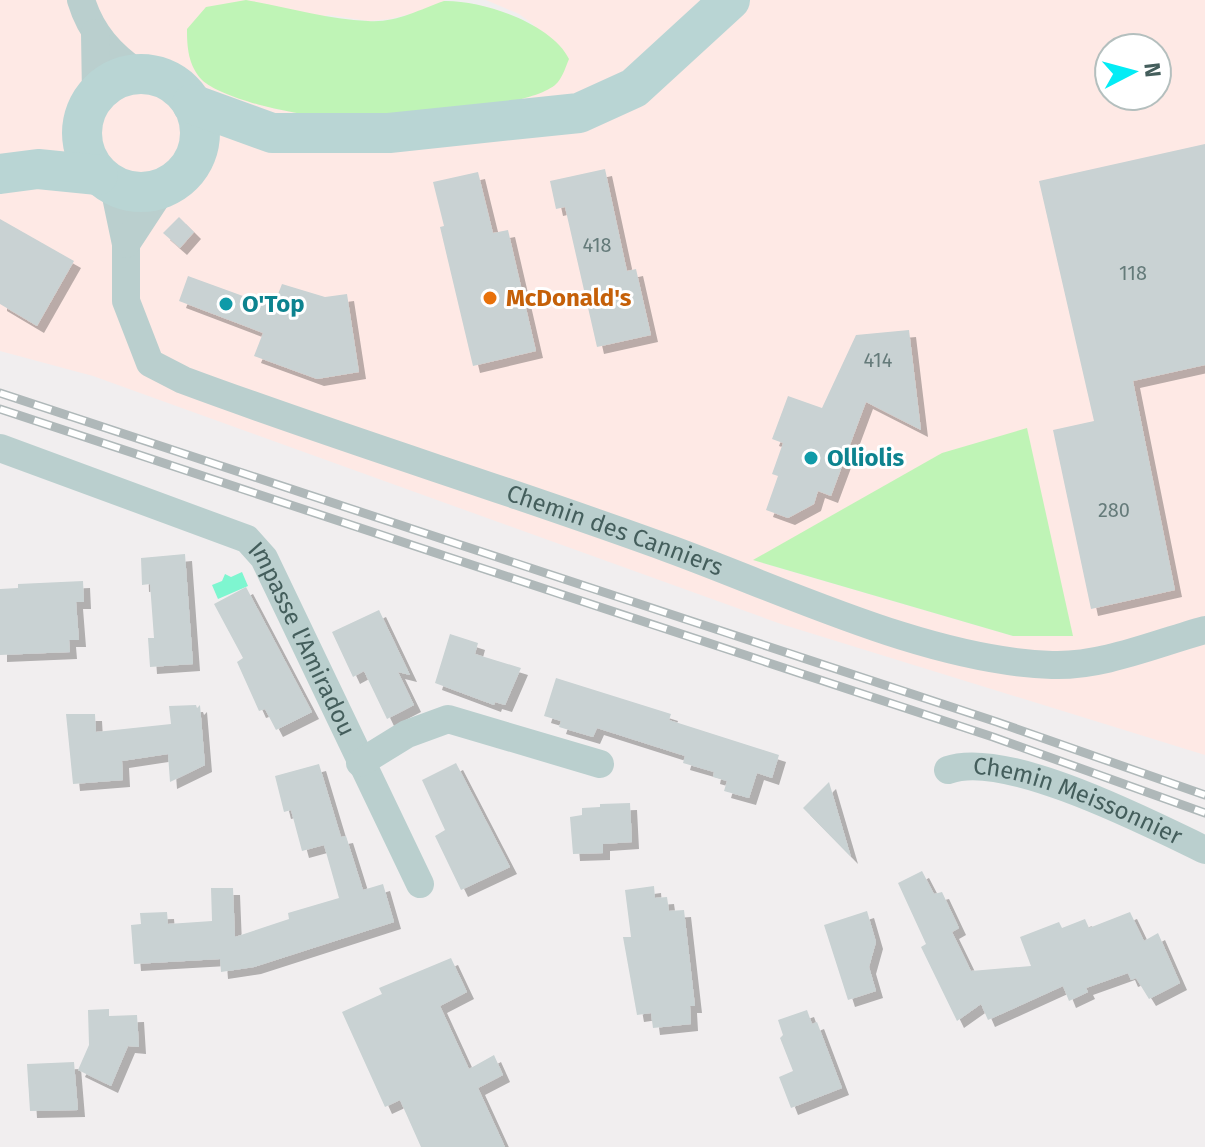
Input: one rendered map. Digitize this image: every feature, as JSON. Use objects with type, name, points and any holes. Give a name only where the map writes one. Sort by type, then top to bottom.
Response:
[{"type":"main road","points":[[528,119],[633,58],[667,33],[702,0]]},
{"type":"main road","points":[[19,172],[106,181],[129,192],[176,178],[227,146],[272,133],[389,133],[579,113],[634,88],[730,0]]},
{"type":"main road","points":[[19,172],[123,77],[139,74],[167,80],[192,104],[272,133]]},
{"type":"main road","points":[[176,178],[200,136],[192,104]]},
{"type":"main road","points":[[89,111],[86,153],[106,181]]},
{"type":"street","points":[[81,0],[95,33],[114,58],[139,74]]},
{"type":"street","points":[[89,111],[95,33]]},
{"type":"street","points":[[126,244],[176,178]]},
{"type":"street","name":"Chemin des Canniers","points":[[106,181],[126,244],[126,301],[150,363],[209,389],[667,548],[910,639],[1022,662],[1055,665],[1096,660],[1205,630]]},
{"type":"street","name":"Impasse l'Amiradou","points":[[0,448],[247,539],[264,558],[420,884]]},
{"type":"street","name":"Impasse l'Amiradou","points":[[360,763],[407,734],[448,719],[600,764]]},
{"type":"street","name":"Chemin Meissonnier","points":[[948,770],[983,764],[1045,781],[1205,850]]},
{"type":"shaded area","points":[[0,0],[445,0],[430,9],[390,19],[369,21],[328,15],[203,80],[275,109],[323,116],[400,112],[534,25],[519,14],[486,0],[1205,0],[1205,755],[781,624],[93,376],[0,351]],"holes":[[[755,561],[1057,636],[1013,636]]]},
{"type":"shaded area","points":[[246,0],[368,21],[397,18],[444,1],[478,5],[515,16],[532,25],[560,46],[569,59],[558,82],[543,92],[517,100],[411,114],[325,116],[297,113],[226,94],[202,80],[191,62],[187,29],[206,7]]},
{"type":"shaded area","points":[[1027,428],[1073,636],[1013,636],[753,560],[942,453]]},
{"type":"shaded area","points":[[242,572],[248,586],[218,599],[212,585],[222,581],[225,574],[231,577]]},
{"type":"building","points":[[1205,144],[1205,365],[1133,381],[1175,590],[1091,609],[1053,430],[1094,421],[1039,181]]},
{"type":"building","points":[[605,169],[627,271],[636,269],[651,335],[597,347],[565,207],[556,209],[550,181]]},
{"type":"building","name":"McDonald's","points":[[478,172],[493,233],[508,230],[536,351],[473,366],[440,227],[444,226],[433,182]]},
{"type":"building","points":[[179,217],[194,232],[180,248],[163,233]]},
{"type":"building","points":[[0,219],[74,261],[37,326],[0,304]]},
{"type":"building","points":[[188,276],[273,307],[282,284],[325,297],[347,294],[359,372],[317,379],[254,356],[263,333],[179,301]]},
{"type":"building","points":[[909,330],[921,430],[866,402],[831,496],[818,491],[814,504],[788,518],[766,510],[778,476],[772,474],[783,443],[772,439],[788,396],[822,408],[856,335]]},
{"type":"building","points":[[185,554],[193,664],[150,667],[148,638],[154,638],[150,584],[142,585],[141,558]]},
{"type":"building","points":[[83,581],[84,602],[76,602],[79,640],[69,640],[70,652],[0,655],[0,589],[18,588],[18,584]]},
{"type":"building","points":[[246,587],[312,712],[276,730],[265,709],[259,711],[237,662],[243,658],[214,604]]},
{"type":"building","points":[[379,610],[410,675],[398,672],[414,705],[387,719],[364,671],[353,677],[332,632]]},
{"type":"building","points":[[450,634],[478,643],[475,654],[521,668],[505,705],[495,702],[494,705],[435,683]]},
{"type":"building","points":[[556,678],[671,714],[669,720],[779,755],[772,778],[757,773],[749,798],[724,791],[727,781],[713,777],[714,772],[683,763],[685,756],[597,728],[593,737],[559,727],[561,721],[544,716]]},
{"type":"building","points":[[196,705],[197,708],[200,705],[205,765],[170,782],[168,754],[122,761],[123,780],[73,784],[66,714],[95,714],[96,732],[171,724],[169,706]]},
{"type":"building","points":[[456,763],[510,867],[461,890],[435,836],[445,830],[422,780]]},
{"type":"building","points":[[319,764],[341,837],[346,836],[363,890],[383,884],[394,922],[254,967],[221,972],[220,959],[134,964],[131,925],[141,924],[140,913],[167,912],[168,924],[212,921],[211,888],[233,888],[235,937],[289,919],[288,913],[339,898],[324,845],[302,851],[291,810],[284,812],[275,776]]},
{"type":"building","points":[[829,782],[851,857],[803,808]]},
{"type":"building","points":[[630,803],[632,842],[603,844],[603,853],[573,854],[570,817],[582,815],[582,808]]},
{"type":"building","points":[[922,871],[934,894],[942,892],[959,928],[952,932],[971,971],[1031,966],[1020,937],[1059,922],[1062,928],[1085,919],[1089,928],[1130,912],[1144,941],[1158,933],[1180,983],[1149,999],[1136,978],[1131,980],[1128,973],[1086,988],[1088,992],[1069,1001],[1063,986],[988,1020],[981,1004],[957,1021],[921,947],[926,944],[898,883]]},
{"type":"building","points":[[654,886],[655,898],[667,897],[669,911],[684,910],[695,1006],[690,1006],[691,1024],[653,1028],[651,1013],[637,1015],[623,937],[631,937],[625,890]]},
{"type":"building","points":[[867,911],[876,942],[869,967],[876,991],[848,1000],[824,925]]},
{"type":"building","points":[[451,958],[467,992],[440,1006],[469,1069],[494,1055],[503,1075],[478,1088],[505,1147],[421,1147],[400,1100],[385,1107],[342,1012],[382,994],[379,988]]},
{"type":"building","points":[[109,1009],[109,1016],[137,1015],[139,1047],[128,1046],[111,1086],[78,1070],[89,1045],[88,1010]]},
{"type":"building","points":[[807,1010],[812,1024],[817,1022],[842,1088],[791,1108],[779,1077],[793,1071],[780,1038],[783,1035],[778,1020]]},
{"type":"building","points":[[74,1062],[78,1110],[30,1111],[27,1064]]},
{"type":"railway","points":[[0,393],[997,722],[1205,795]]},
{"type":"railway","points":[[0,409],[993,737],[1205,813]]},
{"type":"place","name":"McDonald's","points":[[490,298]]},
{"type":"place","name":"O'Top","points":[[226,304]]},
{"type":"place","name":"Olliolis","points":[[811,458]]}]
